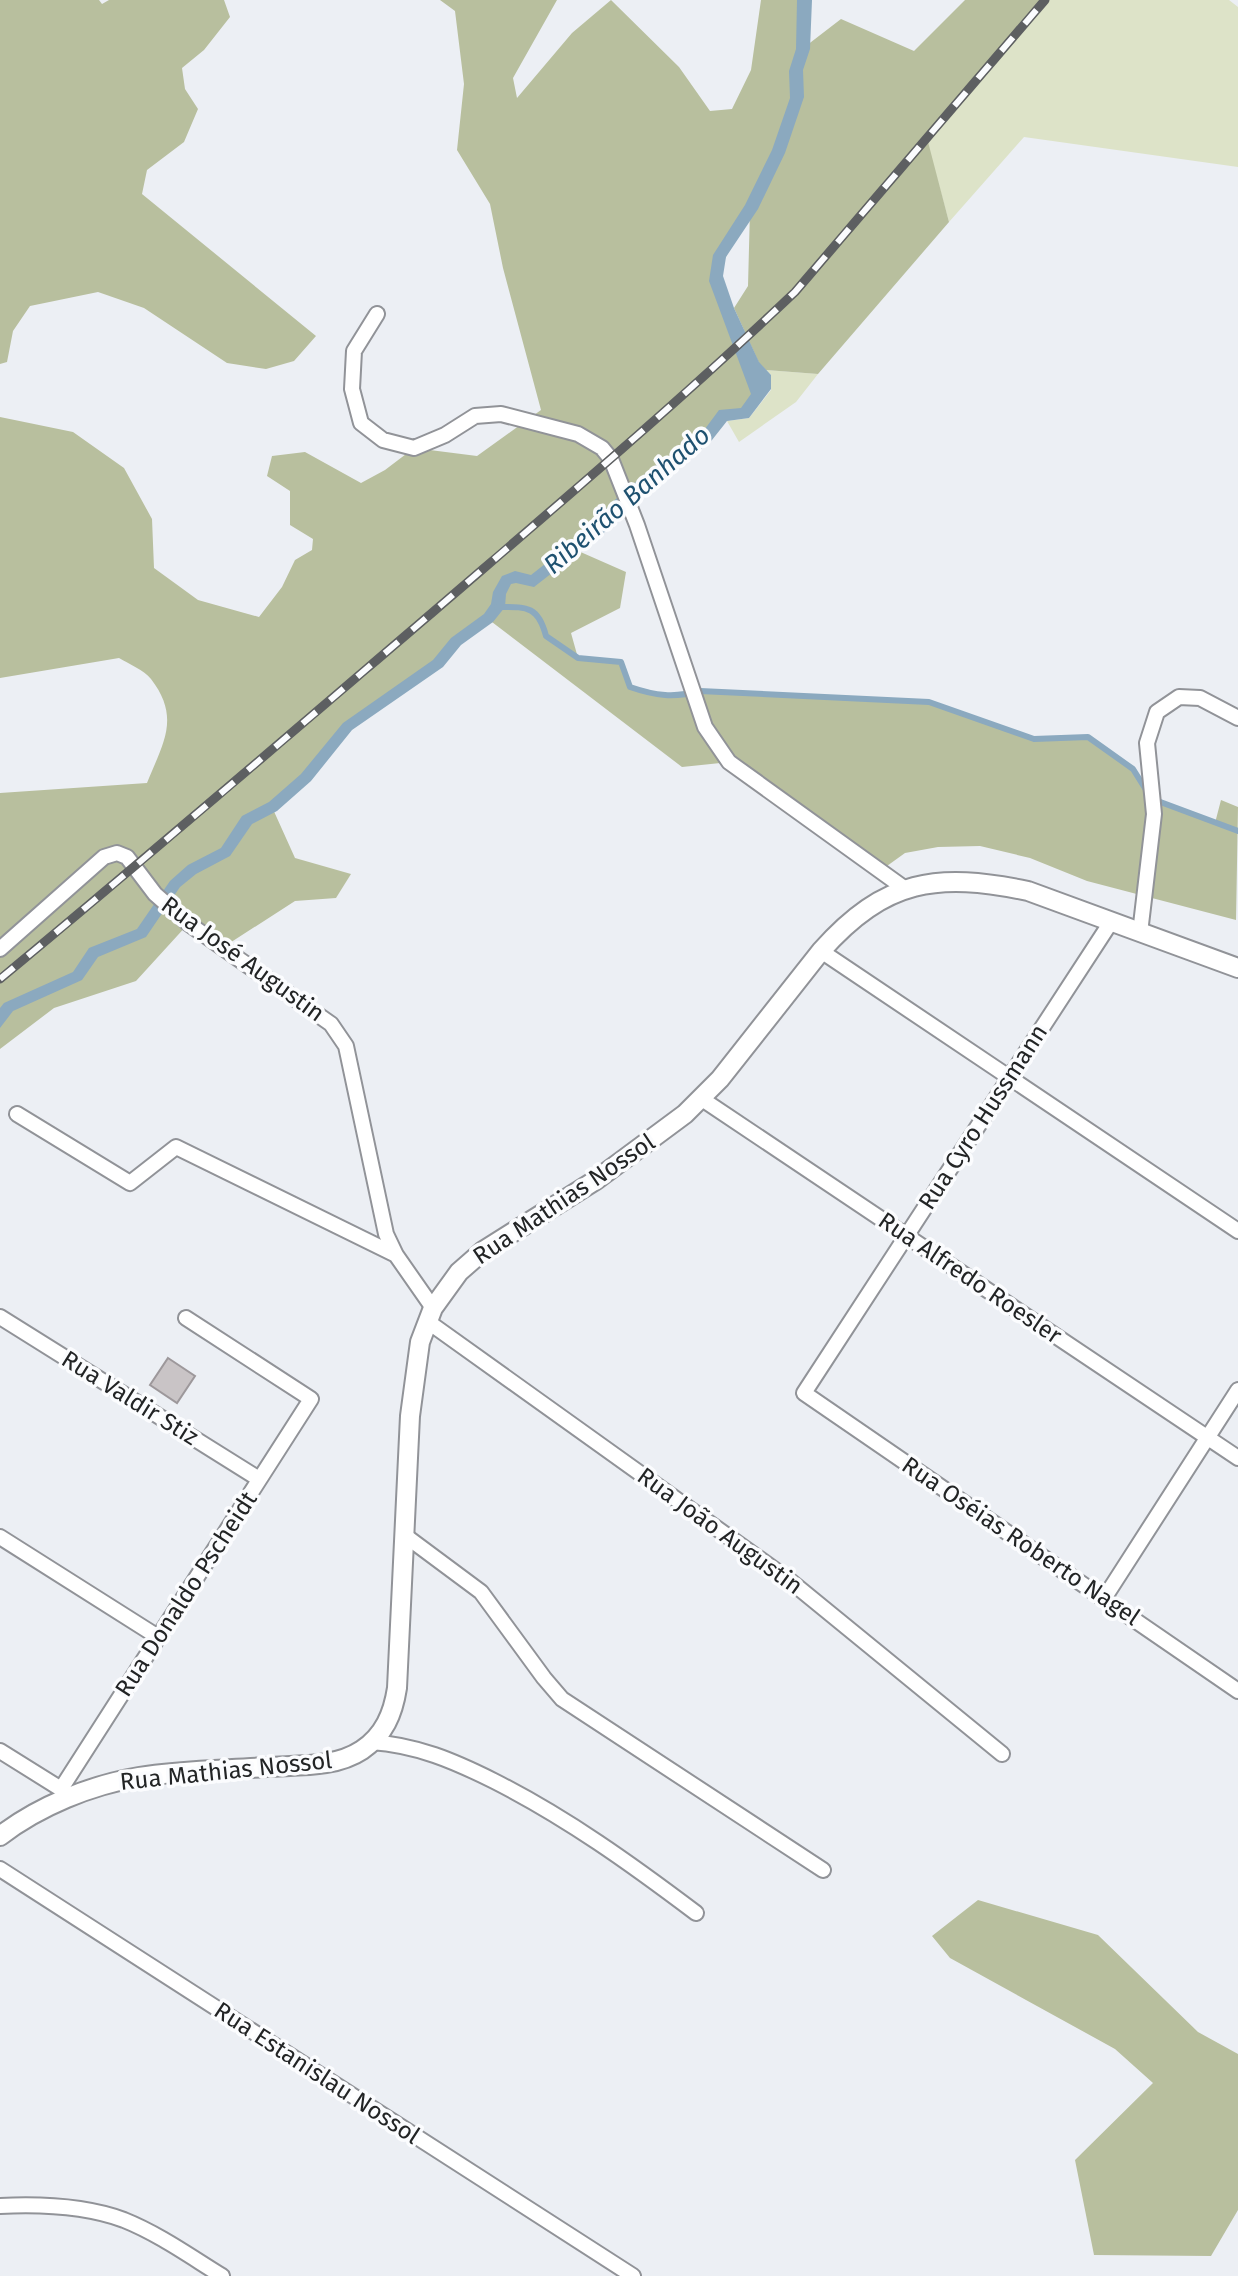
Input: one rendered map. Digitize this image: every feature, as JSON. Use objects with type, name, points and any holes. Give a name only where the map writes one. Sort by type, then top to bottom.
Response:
[{"type":"street","points":[[377,314],[354,351],[352,389],[361,423],[383,440],[414,448],[445,435],[475,416],[501,414],[578,434],[602,448],[611,459],[637,525],[705,727],[729,762],[904,888]]},
{"type":"street","points":[[1140,933],[1154,814],[1147,743],[1157,712],[1179,697],[1200,698],[1238,718]]},
{"type":"street","name":"Rua José Augustin","points":[[0,949],[104,857],[117,853],[127,857],[155,894],[175,913],[316,1012],[340,1034],[350,1064],[379,1209],[396,1255],[430,1315]]},
{"type":"street","name":"Rua Mathias Nossol","points":[[0,1836],[64,1794],[160,1774],[331,1762],[360,1751],[371,1742],[390,1717],[397,1688],[403,1534],[414,1381],[430,1315],[459,1272],[483,1251],[608,1172],[702,1099],[821,951],[852,919],[904,888],[948,882],[998,885],[1028,891],[1238,968]]},
{"type":"street","name":"Rua Cyro Hussmann","points":[[804,1393],[1111,922]]},
{"type":"street","points":[[821,951],[1238,1231]]},
{"type":"street","name":"Rua Alfredo Roesler","points":[[702,1099],[1238,1458]]},
{"type":"street","points":[[17,1114],[130,1183],[176,1147],[396,1255]]},
{"type":"street","name":"Rua João Augustin","points":[[430,1315],[789,1580],[1002,1754]]},
{"type":"street","name":"Rua Valdir Stiz","points":[[0,1317],[259,1479]]},
{"type":"street","name":"Rua Donaldo Pscheidt","points":[[64,1794],[158,1637],[311,1399],[186,1318]]},
{"type":"street","points":[[1105,1597],[1238,1390]]},
{"type":"street","name":"Rua Oséias Roberto Nagel","points":[[804,1393],[1238,1691]]},
{"type":"street","points":[[403,1534],[481,1592],[562,1699],[823,1870]]},
{"type":"street","points":[[0,1537],[158,1637]]},
{"type":"street","points":[[371,1742],[398,1743],[435,1754],[518,1793],[608,1848],[696,1913]]},
{"type":"street","points":[[0,1751],[64,1794]]},
{"type":"street","name":"Rua Estanislau Nossol","points":[[0,1869],[633,2276]]},
{"type":"street","points":[[0,2206],[60,2208],[122,2219],[222,2276]]},
{"type":"green space","points":[[0,0],[99,0],[102,4],[109,0],[224,0],[230,17],[204,50],[182,68],[185,89],[198,109],[184,142],[147,170],[142,194],[316,336],[294,361],[266,369],[227,363],[144,308],[98,292],[30,306],[13,331],[7,362],[0,364]]},
{"type":"green space","points":[[440,0],[557,0],[513,78],[517,98],[572,33],[611,0],[679,67],[710,111],[732,109],[751,70],[761,0],[803,0],[802,49],[841,19],[914,51],[965,0],[1045,0],[927,138],[949,222],[818,374],[766,370],[759,363],[734,308],[748,286],[750,210],[714,280],[762,390],[744,413],[722,416],[576,550],[626,572],[620,608],[571,633],[578,658],[621,662],[631,687],[649,692],[682,695],[700,691],[929,702],[1034,739],[1088,737],[1133,769],[1151,799],[1215,823],[1221,800],[1238,807],[1236,920],[1087,881],[1030,858],[980,846],[938,847],[905,853],[880,871],[730,762],[682,767],[488,619],[437,664],[346,727],[272,807],[295,858],[351,874],[336,898],[295,901],[222,948],[188,924],[136,981],[54,1008],[0,1049],[0,793],[147,783],[163,743],[167,718],[160,693],[151,679],[119,658],[0,678],[0,417],[73,432],[124,468],[152,519],[154,568],[198,600],[259,617],[282,587],[295,560],[312,550],[313,539],[290,525],[290,491],[267,476],[272,456],[305,452],[361,483],[414,448],[477,456],[541,410],[503,268],[490,204],[457,150],[464,84],[455,11]]},
{"type":"green space","points":[[1045,0],[1229,0],[1238,7],[1238,167],[1024,137],[949,222],[926,138]]},
{"type":"green space","points":[[766,370],[818,374],[796,402],[739,442],[727,421],[749,418],[771,390],[771,375]]},
{"type":"green space","points":[[978,1900],[1098,1935],[1198,2032],[1238,2054],[1238,2210],[1211,2256],[1094,2255],[1075,2160],[1153,2083],[1115,2049],[950,1958],[932,1936]]},
{"type":"water","name":"Ribeirão Banhado","points":[[797,0],[812,0],[810,49],[803,70],[804,97],[785,153],[758,209],[726,257],[723,276],[759,362],[771,375],[771,389],[749,418],[727,421],[712,440],[660,477],[620,513],[606,531],[534,587],[511,584],[505,607],[493,622],[461,645],[443,667],[352,730],[311,781],[277,811],[252,824],[230,856],[196,874],[180,887],[146,937],[98,957],[82,980],[13,1011],[0,1028],[0,1008],[4,1003],[73,972],[89,948],[137,929],[170,881],[188,865],[221,848],[242,816],[269,802],[301,774],[343,723],[433,660],[451,638],[484,614],[502,576],[515,571],[531,575],[596,524],[609,505],[652,468],[702,433],[719,410],[741,408],[751,394],[709,281],[713,255],[745,205],[772,150],[790,98],[789,71],[796,49]]},
{"type":"building","points":[[168,1358],[195,1376],[177,1403],[150,1385]]},
{"type":"waterway","points":[[497,607],[523,608],[535,613],[546,636],[578,658],[621,662],[630,687],[639,690],[665,695],[700,691],[929,702],[1034,739],[1088,737],[1133,769],[1148,793]]},
{"type":"waterway","points":[[1155,800],[1238,831]]},
{"type":"railway","points":[[0,979],[570,494],[795,292],[1045,0]]}]
